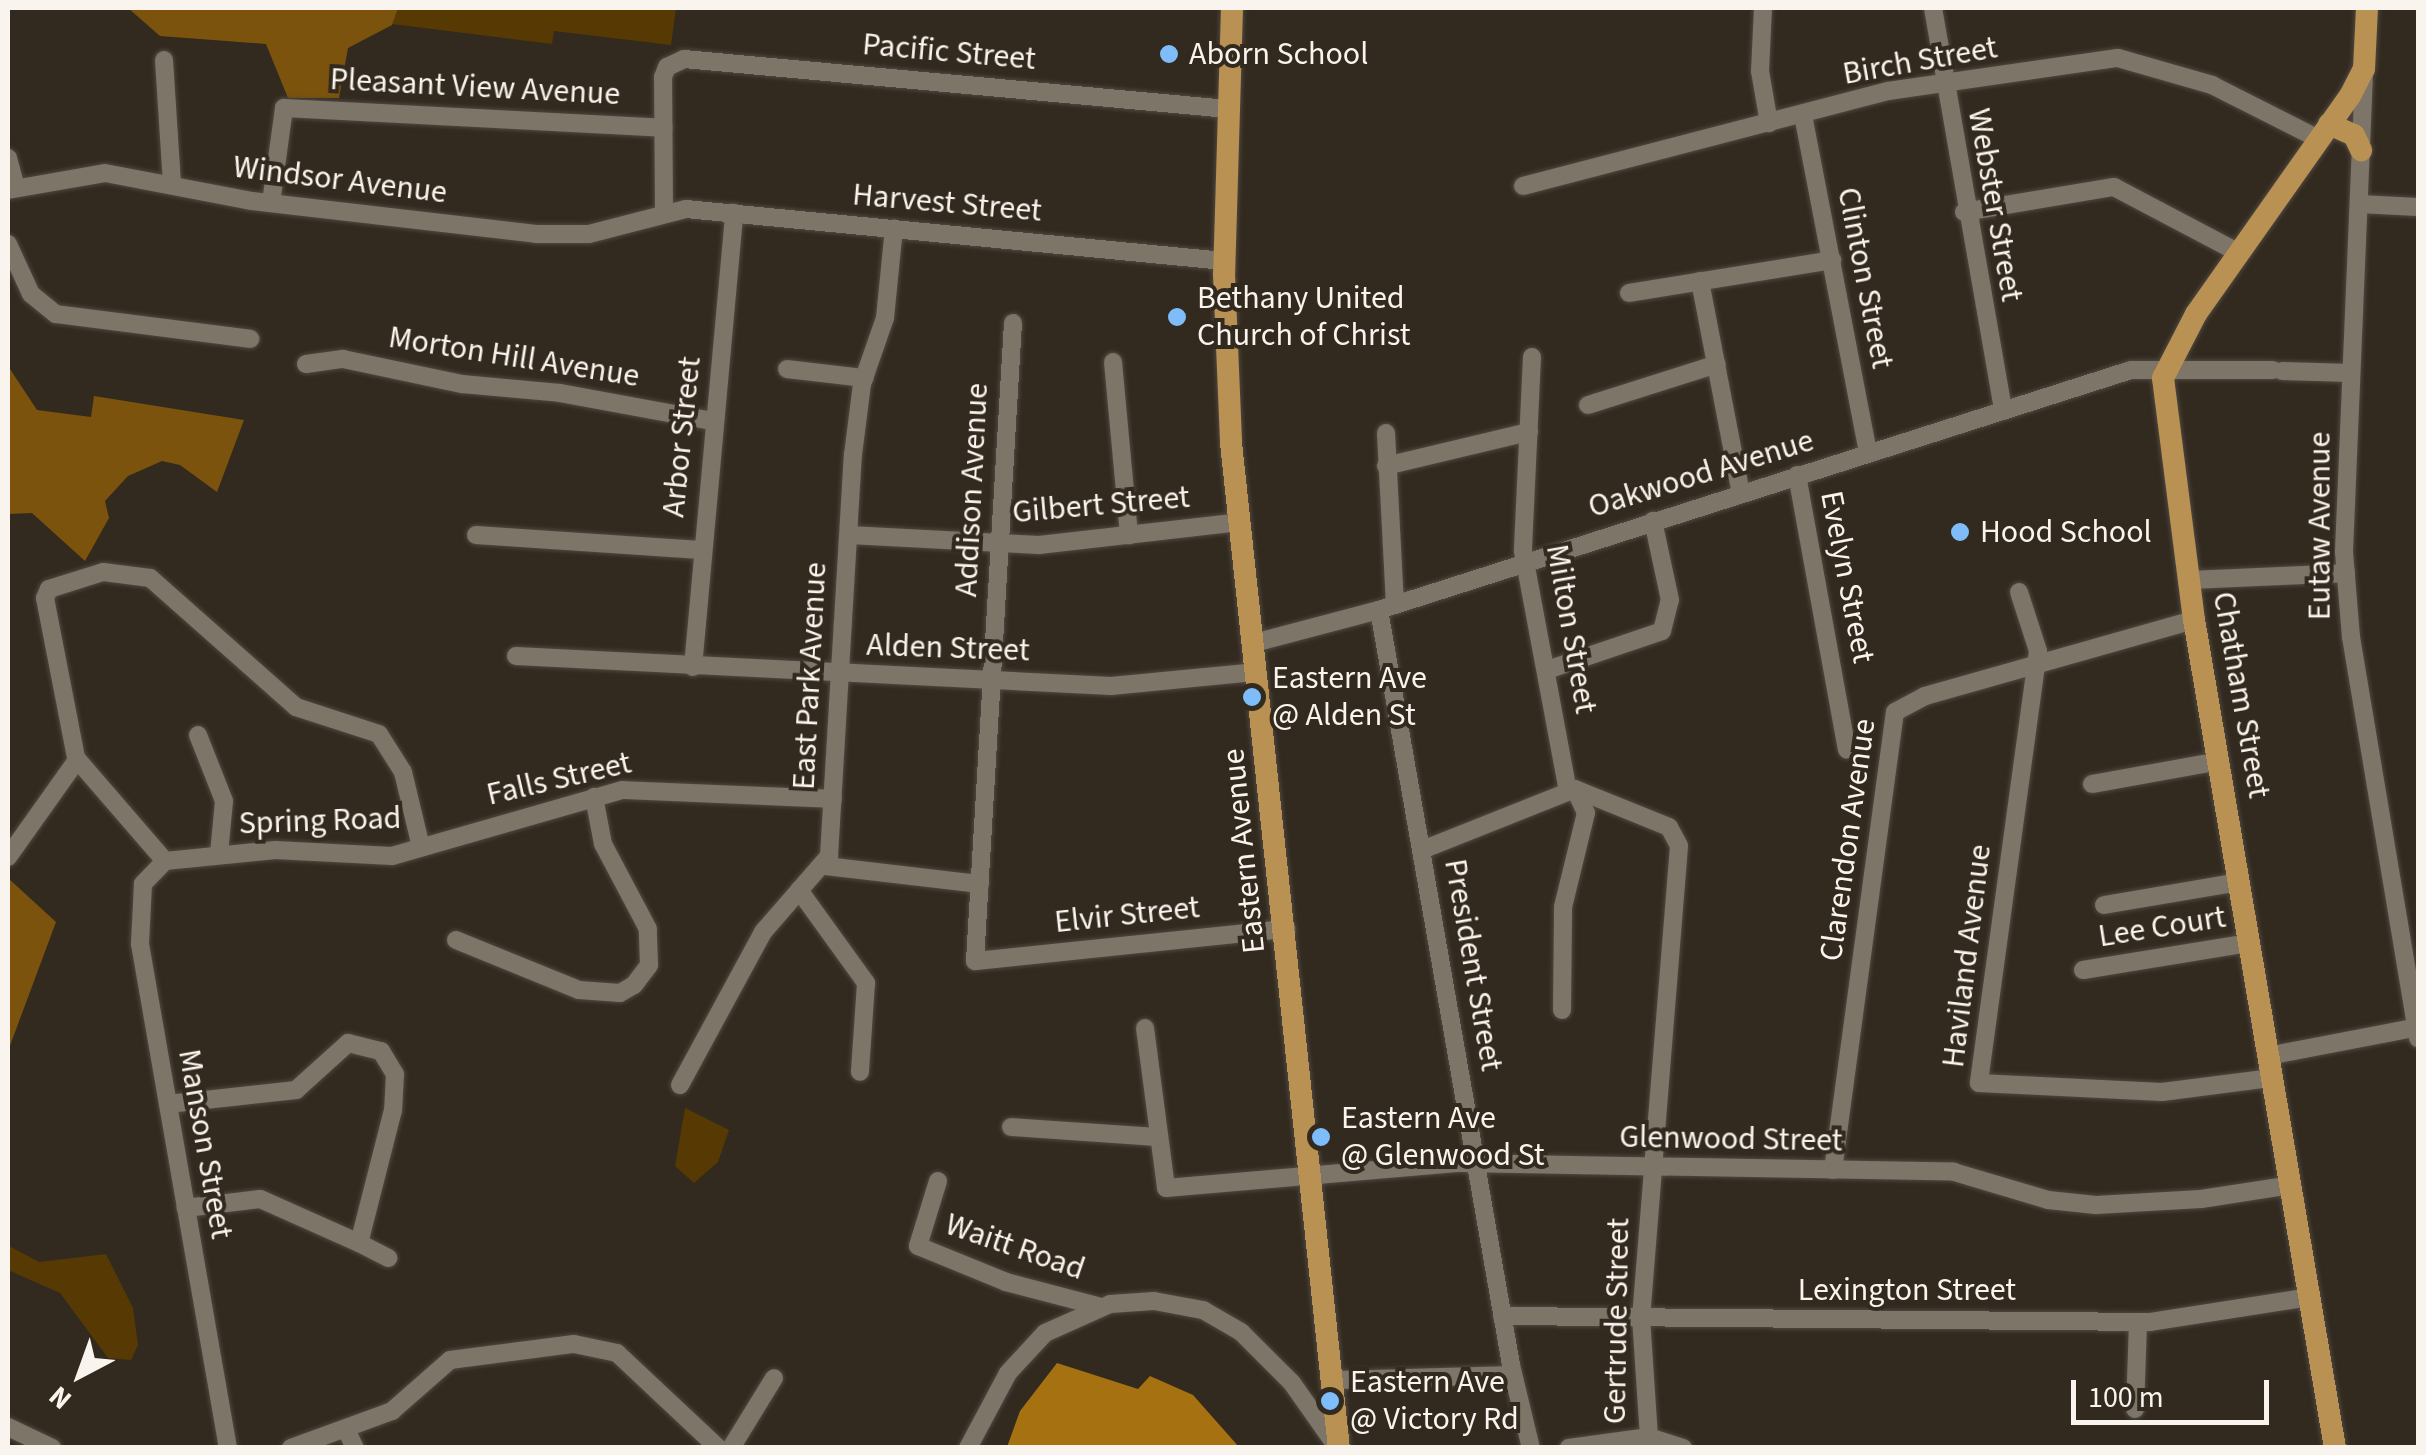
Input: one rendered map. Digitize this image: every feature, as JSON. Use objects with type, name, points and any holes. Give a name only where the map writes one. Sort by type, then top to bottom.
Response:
[{"type":"main road","name":"Eastern Avenue","points":[[1232,8],[1224,260],[1240,522],[1336,1380],[1338,1448]]},
{"type":"main road","points":[[2167,367],[2238,253],[2364,69],[2367,8]]},
{"type":"main road","points":[[2324,131],[2354,135],[2361,150]]},
{"type":"main road","name":"Chatham Street","points":[[2167,367],[2166,434],[2194,620],[2335,1448]]},
{"type":"street","points":[[1762,8],[1760,72],[1769,123]]},
{"type":"street","name":"Webster Street","points":[[1933,8],[1964,212],[2002,412]]},
{"type":"street","name":"Birch Street","points":[[1524,186],[1943,83],[2137,59],[2324,131]]},
{"type":"street","points":[[164,60],[172,182]]},
{"type":"street","name":"Pacific Street","points":[[663,128],[667,66],[702,60],[1228,109]]},
{"type":"street","name":"Eutaw Avenue","points":[[2364,69],[2346,573],[2418,1031]]},
{"type":"street","name":"Pleasant View Avenue","points":[[271,203],[284,108],[663,128]]},
{"type":"street","name":"Clinton Street","points":[[1803,115],[1868,454]]},
{"type":"street","points":[[663,128],[664,211]]},
{"type":"street","points":[[8,158],[12,189]]},
{"type":"street","name":"Windsor Avenue","points":[[12,189],[91,173],[172,182],[271,203],[536,234],[602,231],[664,211]]},
{"type":"street","points":[[1964,212],[2114,187],[2238,253]]},
{"type":"street","points":[[2358,204],[2418,207]]},
{"type":"street","name":"Harvest Street","points":[[664,211],[894,228],[1224,260]]},
{"type":"street","name":"Arbor Street","points":[[693,667],[734,214]]},
{"type":"street","name":"East Park Avenue","points":[[826,866],[848,534],[864,378],[884,318],[894,228]]},
{"type":"street","points":[[8,244],[31,294],[56,314],[250,339]]},
{"type":"street","points":[[1629,294],[1832,260]]},
{"type":"street","points":[[1700,281],[1741,493]]},
{"type":"street","name":"Addison Avenue","points":[[975,960],[1012,323]]},
{"type":"street","name":"Milton Street","points":[[1532,357],[1526,561],[1571,790],[1586,813],[1563,907],[1562,1010]]},
{"type":"street","name":"Morton Hill Avenue","points":[[306,364],[343,359],[462,384],[560,393],[713,421]]},
{"type":"street","points":[[1114,362],[1129,536]]},
{"type":"street","points":[[1588,405],[1717,364]]},
{"type":"street","name":"Oakwood Avenue","points":[[1254,644],[1387,608],[2130,370],[2167,367],[2351,373]]},
{"type":"street","points":[[787,369],[864,378]]},
{"type":"street","points":[[1386,466],[1529,432]]},
{"type":"street","name":"President Street","points":[[1386,433],[1387,608],[1422,850],[1480,1165],[1512,1375],[1531,1448]]},
{"type":"street","name":"Evelyn Street","points":[[1797,475],[1847,749]]},
{"type":"street","points":[[1547,670],[1654,638],[1668,616],[1667,576],[1653,521]]},
{"type":"street","name":"Gilbert Street","points":[[848,534],[998,544],[1129,536],[1240,522]]},
{"type":"street","points":[[476,535],[701,550]]},
{"type":"street","points":[[166,861],[77,760],[45,598],[49,588],[78,576],[122,570],[150,578],[296,707],[386,740],[403,772],[421,847]]},
{"type":"street","points":[[2188,580],[2346,573]]},
{"type":"street","points":[[2019,592],[2038,651],[2035,664]]},
{"type":"street","name":"Clarendon Avenue","points":[[1833,1170],[1895,712],[1907,702],[2194,620]]},
{"type":"street","name":"Alden Street","points":[[516,656],[1125,686],[1257,672]]},
{"type":"street","name":"Haviland Avenue","points":[[2035,664],[1980,1083],[2162,1092],[2270,1067]]},
{"type":"street","name":"Spring Road","points":[[198,736],[224,801],[219,854]]},
{"type":"street","points":[[10,847],[77,760]]},
{"type":"street","points":[[2092,784],[2220,761]]},
{"type":"street","name":"Falls Street","points":[[421,847],[594,797],[648,788],[833,800]]},
{"type":"street","points":[[1422,850],[1571,790]]},
{"type":"street","name":"Gertrude Street","points":[[1568,1448],[1649,1438],[1640,1318],[1678,874],[1673,832],[1571,790]]},
{"type":"street","points":[[456,940],[579,990],[620,993],[634,985],[648,965],[648,929],[603,844],[594,797]]},
{"type":"street","name":"Spring Road","points":[[166,861],[219,854],[316,850],[392,856],[421,847]]},
{"type":"street","name":"Manson Street","points":[[166,861],[142,884],[138,911],[228,1448]]},
{"type":"street","points":[[680,1085],[763,932],[826,866],[980,884]]},
{"type":"street","points":[[2104,905],[2240,882]]},
{"type":"street","points":[[799,890],[866,983],[860,1072]]},
{"type":"street","name":"Elvir Street","points":[[975,960],[1286,928]]},
{"type":"street","name":"Lee Court","points":[[2083,970],[2250,943]]},
{"type":"street","points":[[1011,1127],[1159,1137],[1146,1028]]},
{"type":"street","points":[[2270,1067],[2418,1031]]},
{"type":"street","points":[[168,1104],[296,1090],[334,1050],[370,1044],[395,1074],[394,1110],[359,1243]]},
{"type":"street","name":"Glenwood Street","points":[[1159,1137],[1166,1188],[1313,1174],[1480,1165],[1954,1172],[2048,1200],[2096,1205],[2201,1199],[2291,1185]]},
{"type":"street","name":"Waitt Road","points":[[938,1181],[918,1246],[1006,1282],[1102,1307]]},
{"type":"street","points":[[186,1208],[260,1199],[388,1258]]},
{"type":"street","name":"Lexington Street","points":[[1502,1316],[2138,1322],[2310,1296]]},
{"type":"street","points":[[968,1448],[1026,1350],[1067,1320],[1102,1307],[1154,1302],[1221,1318],[1277,1365],[1338,1448]]},
{"type":"street","points":[[2135,1409],[2138,1322]]},
{"type":"street","points":[[290,1448],[392,1411],[450,1360],[574,1344],[617,1353],[704,1444]]},
{"type":"street","points":[[1336,1380],[1512,1375]]},
{"type":"street","points":[[731,1448],[774,1378]]},
{"type":"street","points":[[8,1427],[52,1448]]},
{"type":"street","points":[[346,1429],[355,1448]]},
{"type":"street","points":[[1649,1438],[1683,1448]]},
{"type":"shaded area","points":[[128,8],[398,8],[392,25],[348,48],[339,98],[288,98],[266,44],[160,36]]},
{"type":"shaded area","points":[[398,8],[676,8],[671,45],[554,31],[552,44],[392,24]]},
{"type":"shaded area","points":[[8,366],[37,410],[91,417],[94,396],[244,420],[217,492],[180,465],[162,461],[128,476],[105,501],[109,518],[85,561],[32,513],[8,514]]},
{"type":"shaded area","points":[[8,878],[56,922],[8,1051]]},
{"type":"shaded area","points":[[685,1108],[729,1130],[718,1162],[694,1183],[675,1166]]},
{"type":"shaded area","points":[[8,1222],[9,1246],[39,1262],[106,1254],[133,1308],[138,1345],[131,1360],[108,1358],[60,1293],[8,1270]]},
{"type":"shaded area","points":[[1057,1363],[1138,1389],[1150,1376],[1193,1395],[1239,1447],[1007,1447],[1020,1411]]},
{"type":"place","name":"Aborn School","points":[[1169,54]]},
{"type":"place","name":"Bethany United Church of Christ","points":[[1177,317]]},
{"type":"place","name":"Hood School","points":[[1960,532]]},
{"type":"place","name":"Eastern Ave @ Alden St","points":[[1252,697]]},
{"type":"place","name":"Eastern Ave @ Glenwood St","points":[[1321,1137]]},
{"type":"place","name":"Eastern Ave @ Victory Rd","points":[[1330,1401]]}]
